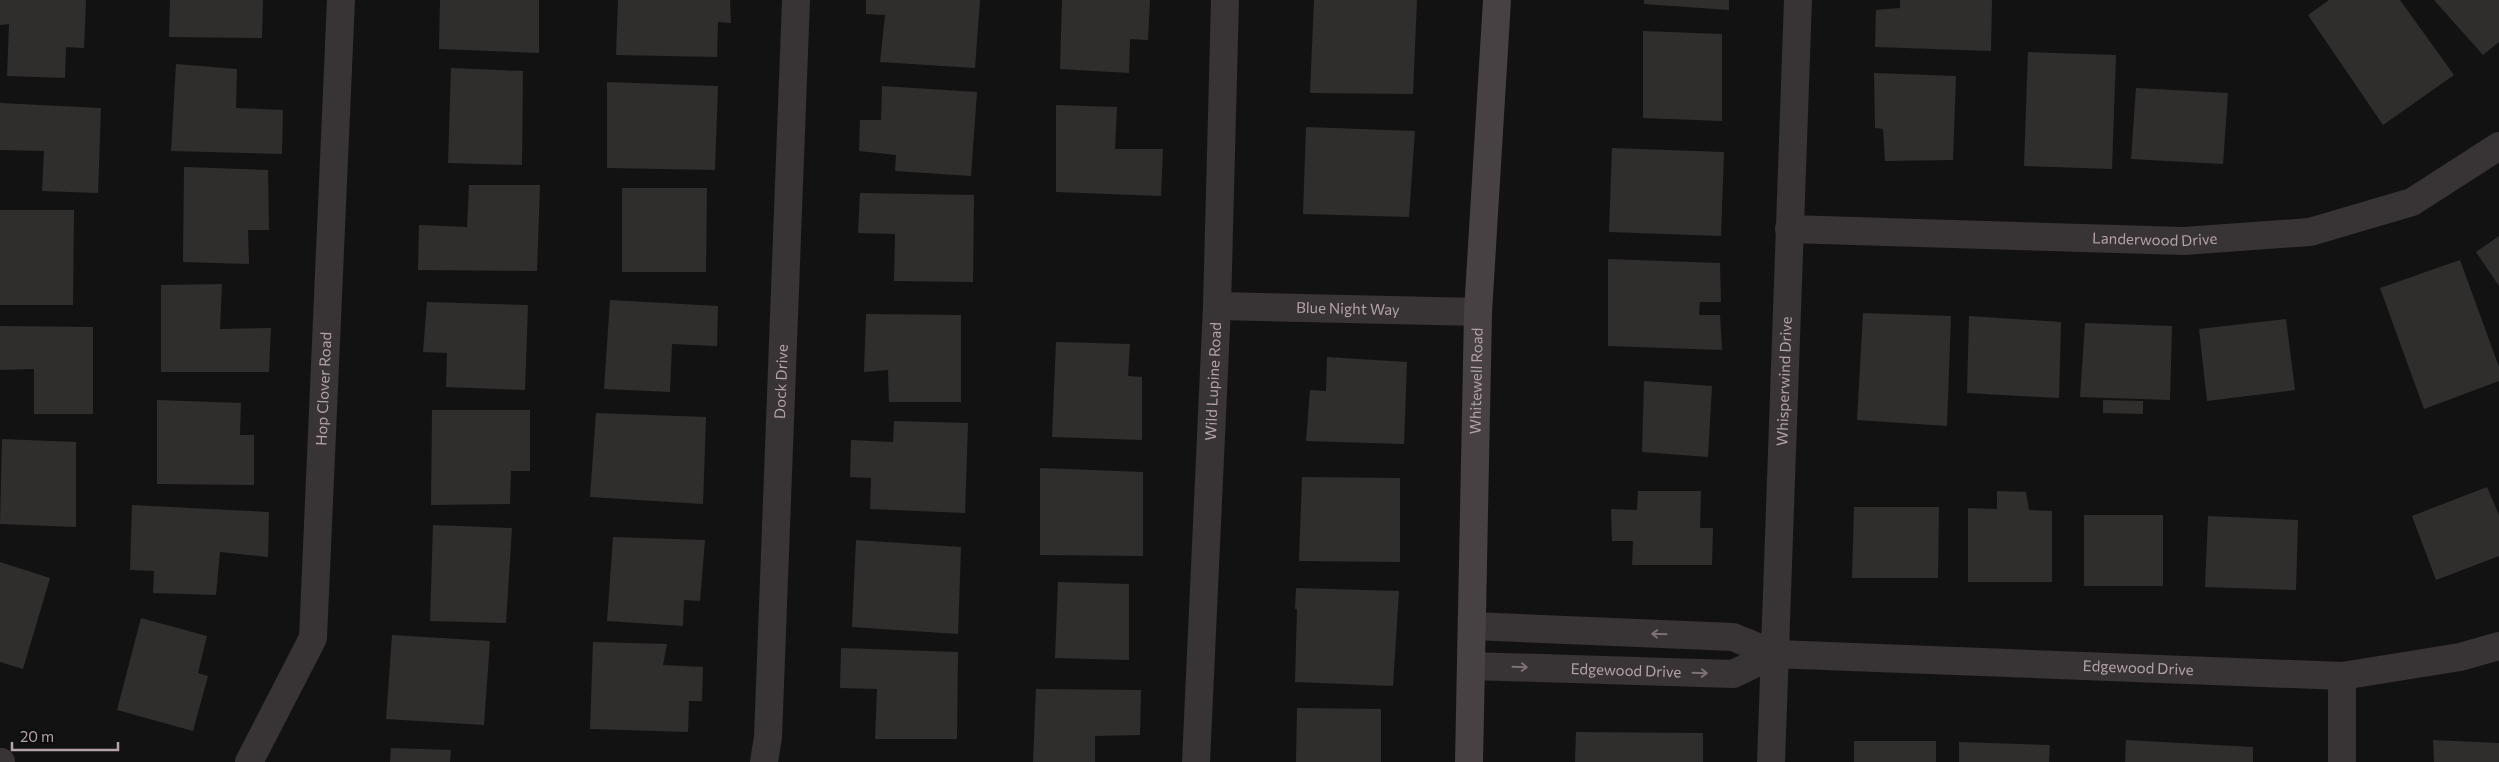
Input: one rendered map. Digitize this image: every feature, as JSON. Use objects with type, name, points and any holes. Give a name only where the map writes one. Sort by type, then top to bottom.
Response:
[{"type":"street","name":"Hop Clover Road","points":[[249,762],[313,638],[341,0]]},
{"type":"street","name":"Dock Drive","points":[[764,762],[768,737],[796,0]]},
{"type":"street","name":"Wild Lupine Road","points":[[1196,762],[1217,306],[1225,0]]},
{"type":"street","name":"Whitewell Road","points":[[1469,762],[1478,312],[1497,0]]},
{"type":"street","name":"Whisperwind Drive","points":[[1771,762],[1798,0]]},
{"type":"street","name":"Landerwood Drive","points":[[1789,229],[2184,241],[2310,232],[2412,202],[2499,146]]},
{"type":"street","name":"Blue Night Way","points":[[1217,306],[1478,312]]},
{"type":"street","name":"Edgewood Drive","points":[[1472,626],[1733,636],[1775,654],[2342,676],[2460,657],[2499,646]]},
{"type":"street","name":"Edgewood Drive","points":[[1471,666],[1733,674],[1775,654]]},
{"type":"street","points":[[2342,676],[2342,762]]},
{"type":"building","points":[[0,0],[86,0],[84,48],[66,47],[65,78],[7,76],[9,24],[0,25]]},
{"type":"building","points":[[170,0],[263,0],[262,38],[169,37]]},
{"type":"building","points":[[440,0],[539,0],[539,53],[439,49]]},
{"type":"building","points":[[618,0],[730,0],[731,23],[718,22],[717,57],[616,55]]},
{"type":"building","points":[[866,0],[980,0],[975,68],[880,62],[885,15],[866,14]]},
{"type":"building","points":[[1062,0],[1150,0],[1148,40],[1130,39],[1129,73],[1060,69]]},
{"type":"building","points":[[1314,0],[1417,0],[1413,94],[1310,93]]},
{"type":"building","points":[[1644,0],[1729,0],[1729,10],[1644,4]]},
{"type":"building","points":[[1900,0],[1992,0],[1991,51],[1875,47],[1876,10],[1900,8]]},
{"type":"building","points":[[2329,0],[2400,0],[2454,75],[2383,125],[2308,15]]},
{"type":"building","points":[[2434,0],[2499,0],[2499,42],[2483,55]]},
{"type":"building","points":[[1643,31],[1722,34],[1722,121],[1643,118]]},
{"type":"building","points":[[2028,52],[2116,55],[2112,169],[2024,166]]},
{"type":"building","points":[[176,64],[237,69],[236,108],[283,110],[282,154],[171,151]]},
{"type":"building","points":[[451,68],[523,71],[522,165],[448,163]]},
{"type":"building","points":[[1874,73],[1956,76],[1953,160],[1885,161],[1883,129],[1875,128]]},
{"type":"building","points":[[607,82],[718,86],[715,170],[607,168]]},
{"type":"building","points":[[882,86],[977,92],[971,176],[895,171],[896,155],[859,151],[860,120],[881,120]]},
{"type":"building","points":[[2136,88],[2228,93],[2223,164],[2131,159]]},
{"type":"building","points":[[0,103],[101,108],[98,193],[42,191],[44,151],[0,150]]},
{"type":"building","points":[[1056,105],[1117,107],[1115,149],[1163,149],[1161,196],[1056,192]]},
{"type":"building","points":[[1306,127],[1415,131],[1409,217],[1303,214]]},
{"type":"building","points":[[1612,148],[1724,152],[1721,236],[1609,232]]},
{"type":"building","points":[[184,167],[268,170],[269,230],[248,230],[249,264],[183,262]]},
{"type":"building","points":[[469,185],[540,185],[537,271],[418,270],[419,225],[467,227]]},
{"type":"building","points":[[622,188],[707,188],[706,272],[622,272]]},
{"type":"building","points":[[860,193],[974,195],[973,282],[894,281],[895,234],[858,233]]},
{"type":"building","points":[[0,210],[74,210],[73,305],[0,305]]},
{"type":"building","points":[[2499,236],[2499,286],[2476,252]]},
{"type":"building","points":[[1608,259],[1720,263],[1721,302],[1700,302],[1699,315],[1720,315],[1722,350],[1608,346]]},
{"type":"building","points":[[2460,260],[2499,367],[2499,381],[2424,409],[2380,288]]},
{"type":"building","points":[[222,284],[220,329],[271,328],[269,372],[161,372],[161,285]]},
{"type":"building","points":[[610,300],[718,306],[717,346],[672,344],[670,392],[604,389]]},
{"type":"building","points":[[427,302],[528,305],[525,390],[446,387],[447,353],[423,352]]},
{"type":"building","points":[[1863,313],[1951,316],[1947,426],[1857,420]]},
{"type":"building","points":[[866,314],[961,315],[961,402],[889,402],[888,370],[864,372]]},
{"type":"building","points":[[1969,316],[2061,322],[2059,398],[1967,393]]},
{"type":"building","points":[[2286,319],[2295,390],[2207,401],[2199,329]]},
{"type":"building","points":[[2085,323],[2172,326],[2170,400],[2080,397]]},
{"type":"building","points":[[0,326],[93,327],[93,414],[34,414],[34,369],[0,370]]},
{"type":"building","points":[[1056,342],[1130,344],[1128,376],[1142,377],[1142,440],[1052,437]]},
{"type":"building","points":[[1327,357],[1407,362],[1404,444],[1306,441],[1310,390],[1326,391]]},
{"type":"building","points":[[1644,381],[1712,386],[1708,457],[1642,452]]},
{"type":"building","points":[[157,400],[241,403],[240,435],[254,435],[254,485],[157,484]]},
{"type":"building","points":[[2103,400],[2143,401],[2143,414],[2103,413]]},
{"type":"building","points":[[432,410],[530,410],[530,471],[511,471],[510,504],[431,505]]},
{"type":"building","points":[[596,413],[706,417],[703,504],[590,497]]},
{"type":"building","points":[[894,421],[968,423],[965,513],[870,509],[871,478],[850,477],[851,440],[893,442]]},
{"type":"building","points":[[2,439],[76,442],[76,527],[0,524]]},
{"type":"building","points":[[1040,468],[1143,472],[1143,556],[1040,555]]},
{"type":"building","points":[[1302,477],[1400,478],[1400,562],[1299,561]]},
{"type":"building","points":[[2487,487],[2499,515],[2499,556],[2436,580],[2412,516]]},
{"type":"building","points":[[1638,491],[1701,491],[1700,528],[1713,528],[1712,565],[1632,565],[1633,541],[1612,541],[1611,509],[1637,510]]},
{"type":"building","points":[[1997,491],[2026,492],[2029,510],[2052,511],[2052,582],[1968,582],[1968,508],[1997,509]]},
{"type":"building","points":[[132,505],[269,512],[268,557],[220,552],[216,595],[153,593],[154,571],[130,570]]},
{"type":"building","points":[[1854,507],[1939,507],[1938,578],[1852,578]]},
{"type":"building","points":[[2084,515],[2163,515],[2163,586],[2084,586]]},
{"type":"building","points":[[2208,516],[2298,520],[2296,590],[2205,587]]},
{"type":"building","points":[[433,525],[512,528],[506,623],[430,621]]},
{"type":"building","points":[[613,537],[705,540],[700,601],[684,600],[683,626],[607,621]]},
{"type":"building","points":[[856,540],[961,547],[958,634],[852,627]]},
{"type":"building","points":[[0,562],[50,578],[23,669],[0,662]]},
{"type":"building","points":[[1058,582],[1129,584],[1129,660],[1055,658]]},
{"type":"building","points":[[1296,588],[1399,591],[1393,686],[1295,682]]},
{"type":"building","points":[[141,618],[207,636],[198,673],[208,676],[193,731],[117,710]]},
{"type":"building","points":[[392,635],[490,641],[484,725],[386,719]]},
{"type":"building","points":[[593,642],[667,644],[663,665],[703,667],[702,701],[689,701],[688,732],[590,729]]},
{"type":"building","points":[[841,648],[958,652],[957,739],[875,739],[877,689],[840,688]]},
{"type":"building","points":[[1036,689],[1141,690],[1140,735],[1095,736],[1095,762],[1033,762]]},
{"type":"building","points":[[1297,708],[1381,709],[1381,762],[1296,762]]},
{"type":"building","points":[[1576,732],[1703,733],[1703,762],[1575,762]]},
{"type":"building","points":[[2126,740],[2253,747],[2253,762],[2125,762]]},
{"type":"building","points":[[2433,740],[2499,743],[2499,762],[2434,762]]},
{"type":"building","points":[[1854,741],[1936,741],[1936,762],[1854,762]]},
{"type":"building","points":[[1959,742],[2050,745],[2049,762],[1959,762]]},
{"type":"building","points":[[391,748],[451,750],[450,762],[390,762]]}]
